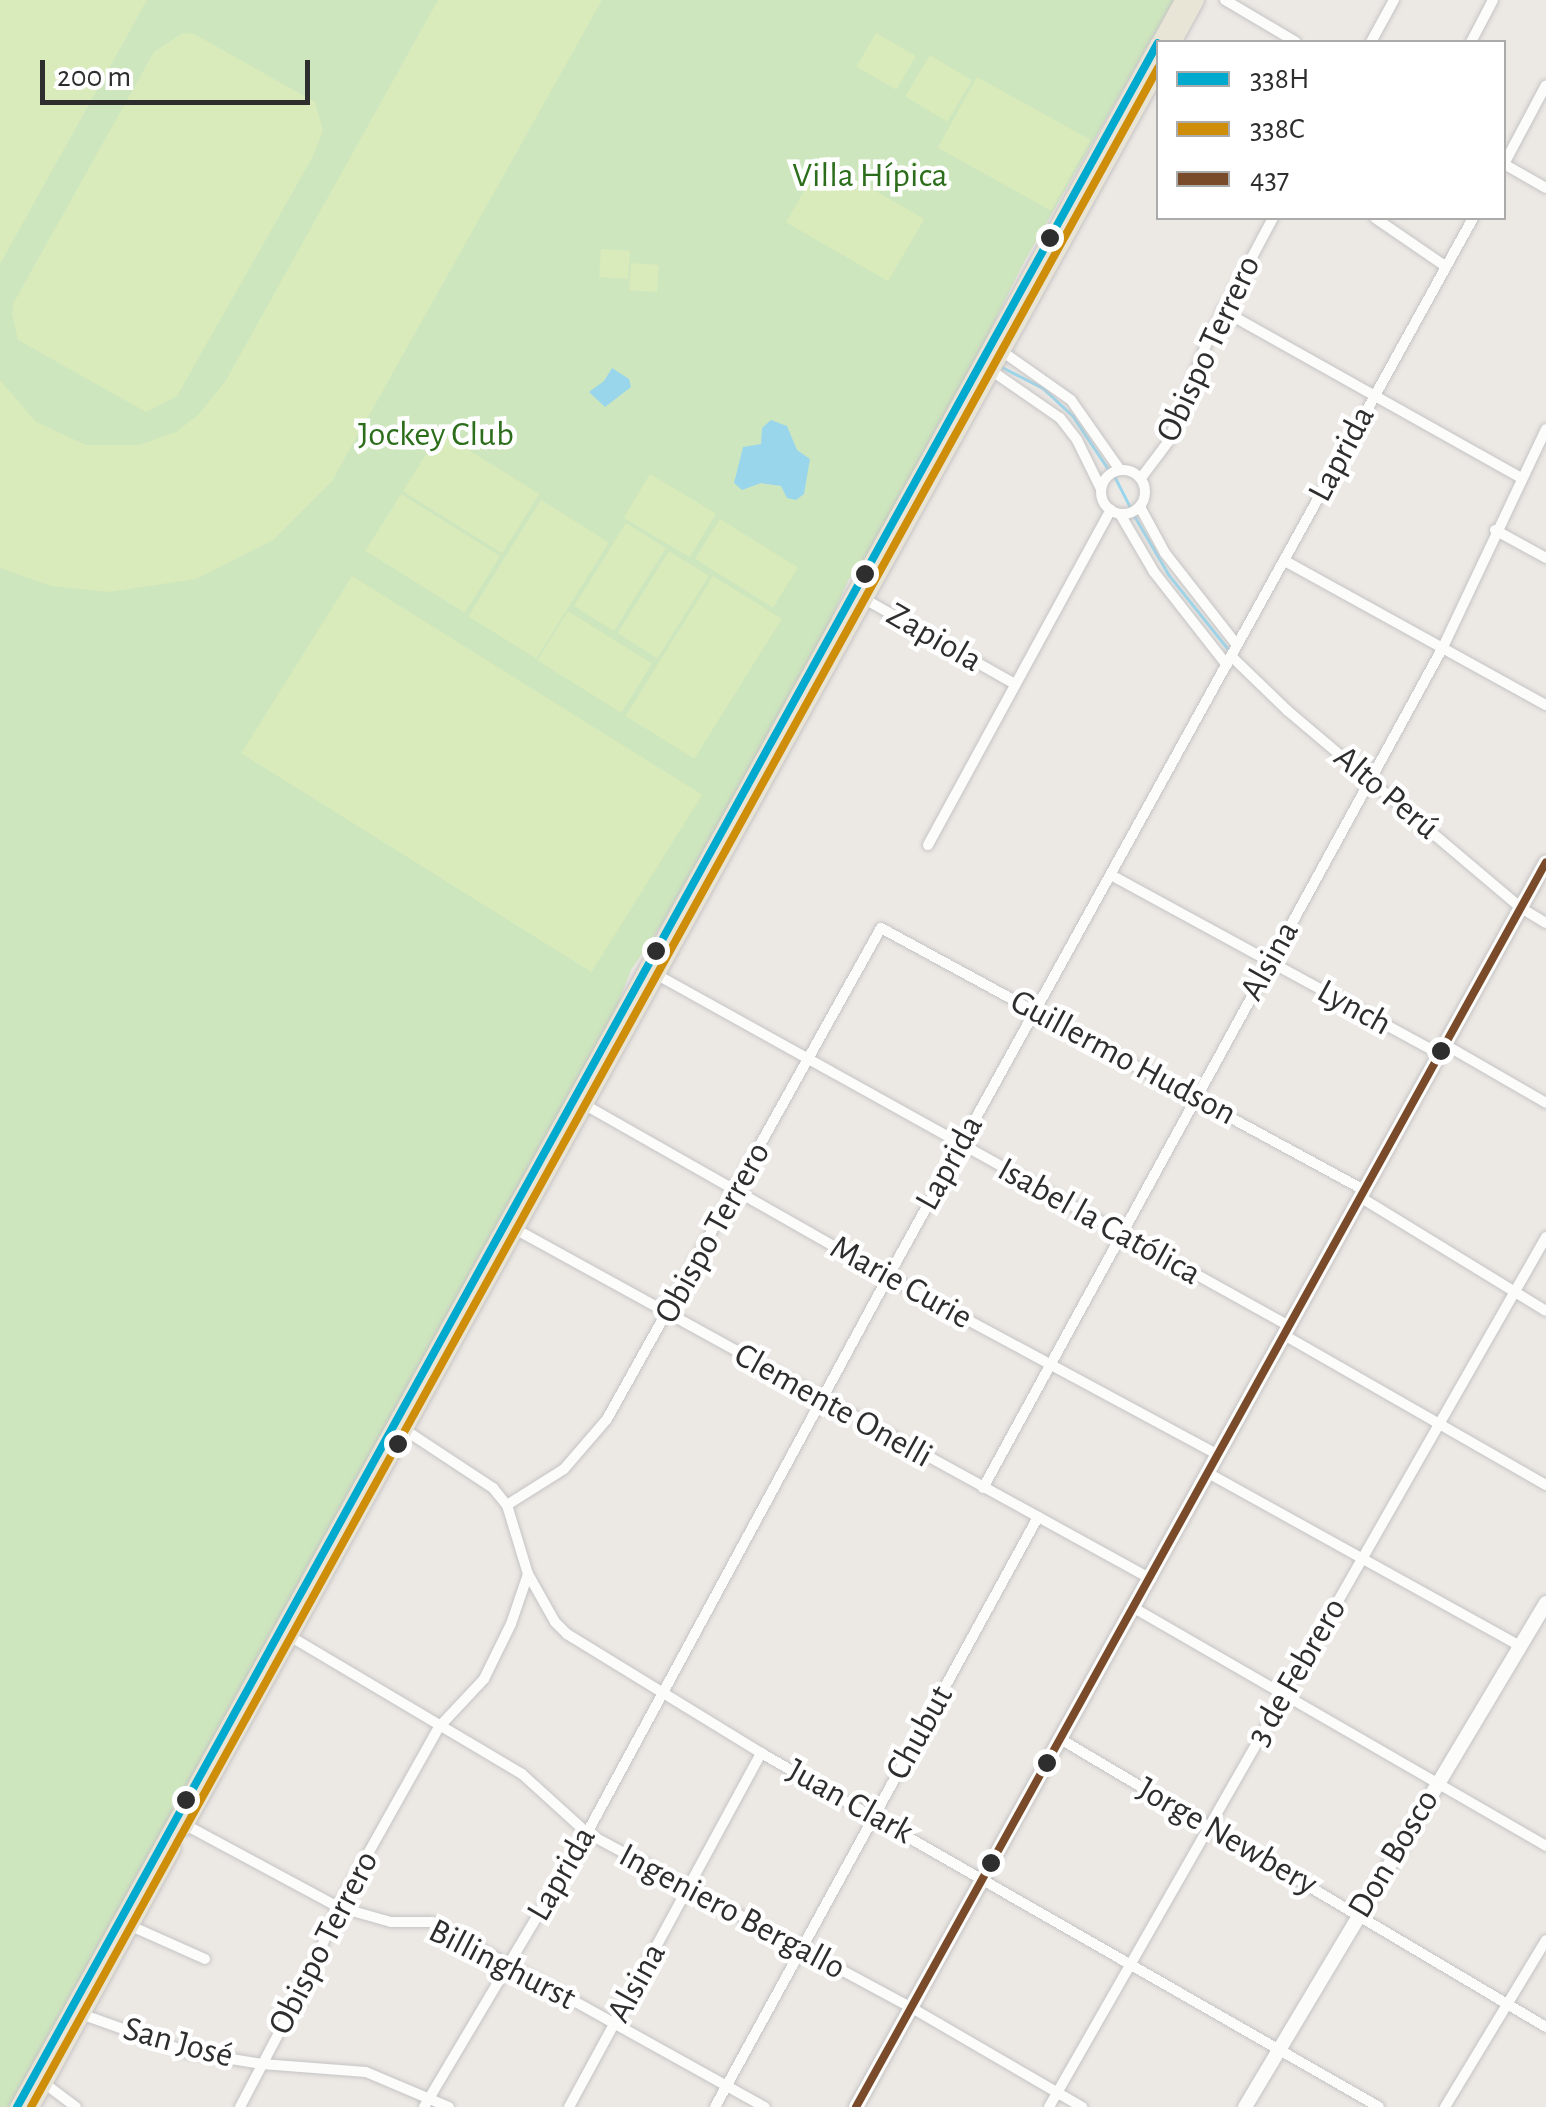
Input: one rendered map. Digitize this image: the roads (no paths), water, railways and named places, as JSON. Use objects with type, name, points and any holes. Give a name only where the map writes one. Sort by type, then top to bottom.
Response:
[{"type":"main road","points":[[1161,40],[1182,0]]},
{"type":"main road","points":[[1174,40],[1196,0]]},
{"type":"main road","points":[[17,2107],[181,1823],[654,972],[1156,49]]},
{"type":"main road","points":[[861,597],[1156,77]]},
{"type":"main road","points":[[856,2107],[1546,862]]},
{"type":"main road","points":[[31,2107],[131,1926],[181,1823],[293,1638],[401,1428],[587,1106],[654,972]]},
{"type":"main road","name":"Don Bosco","points":[[1244,2107],[1438,1781],[1544,1613]]},
{"type":"street","points":[[1224,0],[1293,40]]},
{"type":"street","points":[[1372,40],[1394,0]]},
{"type":"street","points":[[1473,40],[1494,0]]},
{"type":"street","points":[[1506,160],[1546,85]]},
{"type":"street","points":[[1506,165],[1546,188]]},
{"type":"street","name":"Obispo Terrero","points":[[1141,478],[1168,442],[1222,310],[1272,220]]},
{"type":"street","points":[[1380,220],[1445,266]]},
{"type":"street","name":"Laprida","points":[[427,2102],[587,1833],[888,1276],[1472,220]]},
{"type":"street","points":[[1222,310],[1520,478]]},
{"type":"street","points":[[928,845],[1012,683],[1116,512],[1140,507],[1146,490],[1141,478],[1120,470],[1072,400],[1003,352]]},
{"type":"street","points":[[992,371],[1060,418],[1077,440],[1116,512]]},
{"type":"street","name":"Alsina","points":[[983,1488],[1194,1096],[1444,647],[1495,530],[1546,429]]},
{"type":"street","points":[[1101,489],[1108,476],[1120,470]]},
{"type":"street","name":"Alto Perú","points":[[1140,507],[1165,553],[1232,655]]},
{"type":"street","name":"Alto Perú","points":[[1116,512],[1154,572],[1232,655],[1370,780],[1521,908],[1546,922]]},
{"type":"street","points":[[1495,530],[1546,558]]},
{"type":"street","points":[[1285,561],[1546,704]]},
{"type":"street","name":"Zapiola","points":[[861,597],[1012,683]]},
{"type":"street","name":"Lynch","points":[[1111,875],[1270,963],[1546,1103]]},
{"type":"street","name":"Obispo Terrero","points":[[507,1505],[538,1488],[584,1450],[667,1316],[881,928]]},
{"type":"street","name":"Guillermo Hudson","points":[[881,928],[1194,1096],[1362,1194],[1546,1311]]},
{"type":"street","name":"Isabel la Católica","points":[[654,972],[1119,1233],[1287,1330],[1438,1425],[1546,1484]]},
{"type":"street","name":"Marie Curie","points":[[587,1106],[736,1192],[1218,1455]]},
{"type":"street","name":"Clemente Onelli","points":[[518,1230],[667,1316],[1151,1579]]},
{"type":"street","name":"3 de Febrero","points":[[1049,2107],[1546,1237]]},
{"type":"street","name":"Juan Clark","points":[[401,1428],[476,1472],[507,1505],[528,1574],[555,1622],[568,1634],[662,1695],[1379,2107]]},
{"type":"street","points":[[1208,1474],[1520,1646]]},
{"type":"street","name":"Chubut","points":[[716,2107],[1038,1518]]},
{"type":"street","name":"Obispo Terrero","points":[[240,2107],[312,1972],[338,1907],[438,1727],[484,1679],[512,1624],[528,1574]]},
{"type":"street","points":[[1134,1608],[1546,1846]]},
{"type":"street","name":"Ingeniero Bergallo","points":[[293,1638],[522,1774],[587,1833],[912,2008],[1082,2107]]},
{"type":"street","name":"Jorge Newbery","points":[[1062,1740],[1546,2027]]},
{"type":"street","name":"Alsina","points":[[569,2107],[762,1753]]},
{"type":"street","name":"Billinghurst","points":[[181,1823],[338,1907],[391,1922],[432,1922],[765,2107]]},
{"type":"street","points":[[131,1926],[205,1959]]},
{"type":"street","points":[[1445,2107],[1546,1940]]},
{"type":"street","name":"San José","points":[[82,2014],[157,2044],[262,2064],[366,2072],[427,2102],[449,2107]]},
{"type":"street","points":[[44,2083],[76,2107]]},
{"type":"water","points":[[612,368],[629,379],[631,387],[605,407],[589,392],[604,381]]},
{"type":"water","points":[[771,420],[787,426],[797,450],[810,459],[804,494],[796,500],[787,498],[781,486],[761,483],[742,490],[734,483],[743,447],[761,444],[762,428]]},
{"type":"waterway","points":[[1002,367],[1043,388],[1073,416],[1109,470]]},
{"type":"waterway","points":[[1115,477],[1130,507]]},
{"type":"waterway","points":[[1134,515],[1169,575],[1228,649]]},
{"type":"park label","name":"Villa Hípica","points":[[870,176]]},
{"type":"park label","name":"Jockey Club","points":[[436,435]]}]
